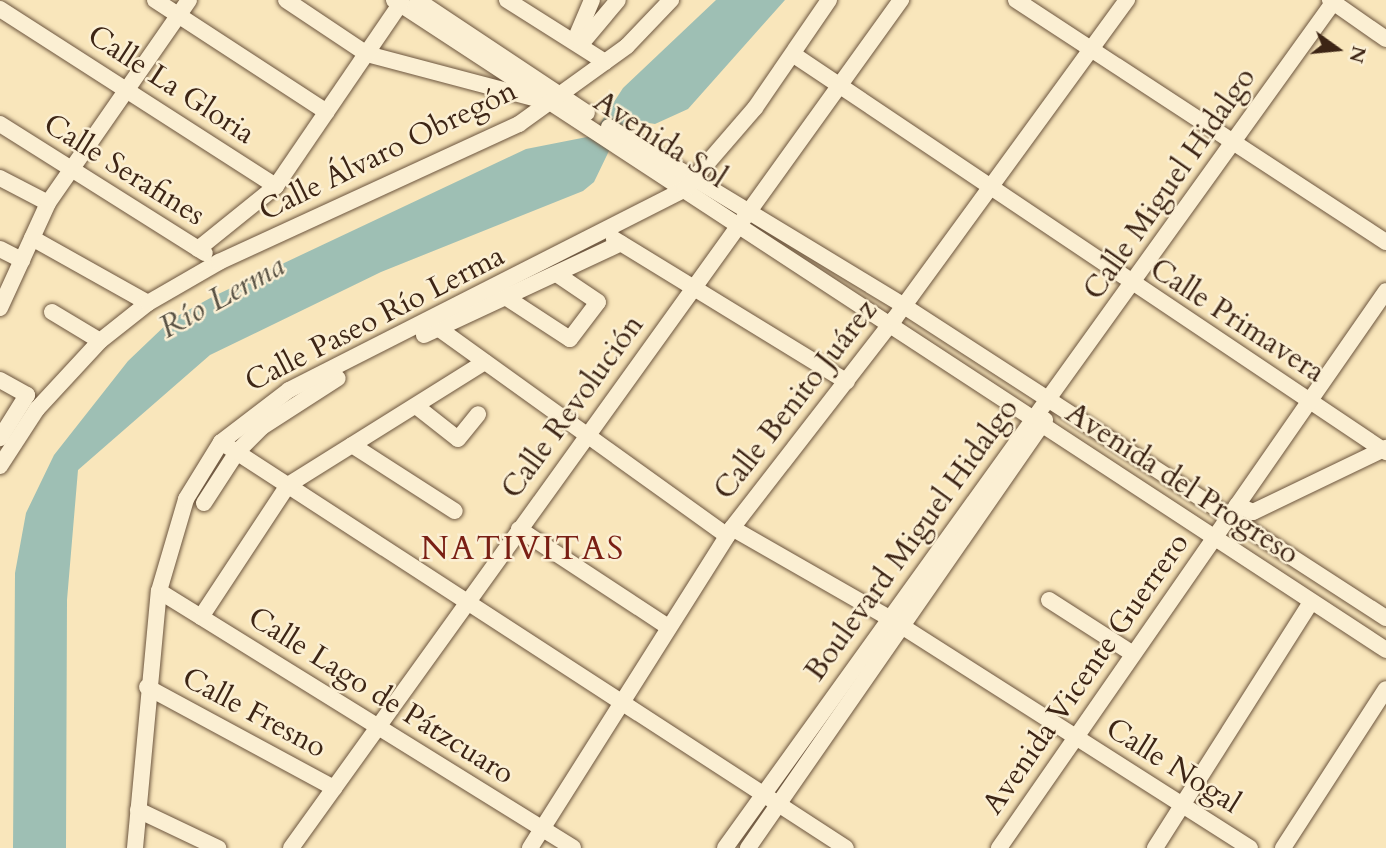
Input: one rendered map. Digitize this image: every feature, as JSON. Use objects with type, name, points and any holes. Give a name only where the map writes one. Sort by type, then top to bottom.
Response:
[{"type":"street","points":[[155,0],[327,112]]},
{"type":"street","points":[[0,308],[47,203],[131,91],[189,0]]},
{"type":"street","points":[[285,0],[367,54],[562,102]]},
{"type":"street","points":[[417,0],[562,102]]},
{"type":"street","points":[[578,42],[592,0]]},
{"type":"street","points":[[578,42],[618,0]]},
{"type":"street","name":"Calle Álvaro Obregón","points":[[0,466],[37,409],[100,341],[148,303],[219,262],[562,102],[671,0]]},
{"type":"street","name":"Calle Paseo Río Lerma","points":[[135,848],[147,687],[159,591],[186,499],[221,442],[289,390],[689,185],[794,55],[829,0]]},
{"type":"street","name":"Calle Revolución","points":[[291,848],[901,0]]},
{"type":"street","points":[[1016,0],[1386,242]]},
{"type":"street","name":"Calle Benito Juárez","points":[[530,848],[620,700],[729,532],[891,324],[1127,0]]},
{"type":"street","points":[[1333,1],[1386,39]]},
{"type":"street","name":"Calle Miguel Hidalgo","points":[[1050,400],[1333,1]]},
{"type":"street","points":[[198,249],[276,186],[367,54],[397,2],[562,102]]},
{"type":"street","points":[[515,2],[605,62]]},
{"type":"street","name":"Calle La Gloria","points":[[0,9],[276,186]]},
{"type":"street","name":"Calle Primavera","points":[[794,55],[1131,286],[1385,450]]},
{"type":"street","name":"Avenida Sol","points":[[562,102],[743,220]]},
{"type":"street","name":"Calle Serafines","points":[[0,124],[219,262]]},
{"type":"street","points":[[0,178],[47,203]]},
{"type":"street","name":"Avenida del Progreso","points":[[743,220],[763,219],[904,306],[1050,400],[1233,511],[1386,618]]},
{"type":"street","name":"Avenida del Progreso","points":[[743,220],[1037,423],[1386,650]]},
{"type":"street","points":[[32,238],[148,303]]},
{"type":"street","points":[[204,503],[237,452],[290,405],[438,328],[558,275],[618,241],[847,382]]},
{"type":"street","points":[[0,249],[22,260]]},
{"type":"street","points":[[507,298],[570,338],[598,302],[558,275]]},
{"type":"street","name":"Avenida Vicente Guerrero","points":[[999,848],[1386,291]]},
{"type":"street","points":[[52,312],[100,341]]},
{"type":"street","name":"Calle Nogal","points":[[438,328],[586,439],[729,532],[896,623],[1250,848]]},
{"type":"street","points":[[201,617],[288,485],[485,362]]},
{"type":"street","points":[[0,380],[27,395],[0,438]]},
{"type":"street","name":"Boulevard Miguel Hidalgo","points":[[748,848],[896,623],[1037,423],[1050,400]]},
{"type":"street","points":[[416,406],[458,439],[478,414]]},
{"type":"street","points":[[221,442],[846,848]]},
{"type":"street","points":[[352,445],[455,512]]},
{"type":"street","points":[[1233,511],[1253,512],[1385,450]]},
{"type":"street","points":[[519,529],[668,626]]},
{"type":"street","name":"Calle Lago de Pátzcuaro","points":[[159,591],[573,848]]},
{"type":"street","points":[[1049,600],[1133,654]]},
{"type":"street","points":[[1155,848],[1311,601]]},
{"type":"street","name":"Boulevard Miguel Hidalgo","points":[[725,848],[763,794],[896,623]]},
{"type":"street","name":"Calle Fresno","points":[[147,687],[334,788]]},
{"type":"street","points":[[1283,848],[1386,689]]},
{"type":"street","points":[[138,810],[218,848]]},
{"type":"water","name":"Río Lerma","points":[[716,0],[785,0],[688,109],[655,124],[630,120],[621,126],[594,182],[583,191],[381,272],[210,355],[78,470],[67,600],[66,848],[13,848],[15,573],[26,513],[54,455],[128,361],[172,319],[214,296],[526,149],[592,136],[623,88]]},
{"type":"district","name":"NATIVITAS","points":[[523,549]]}]
